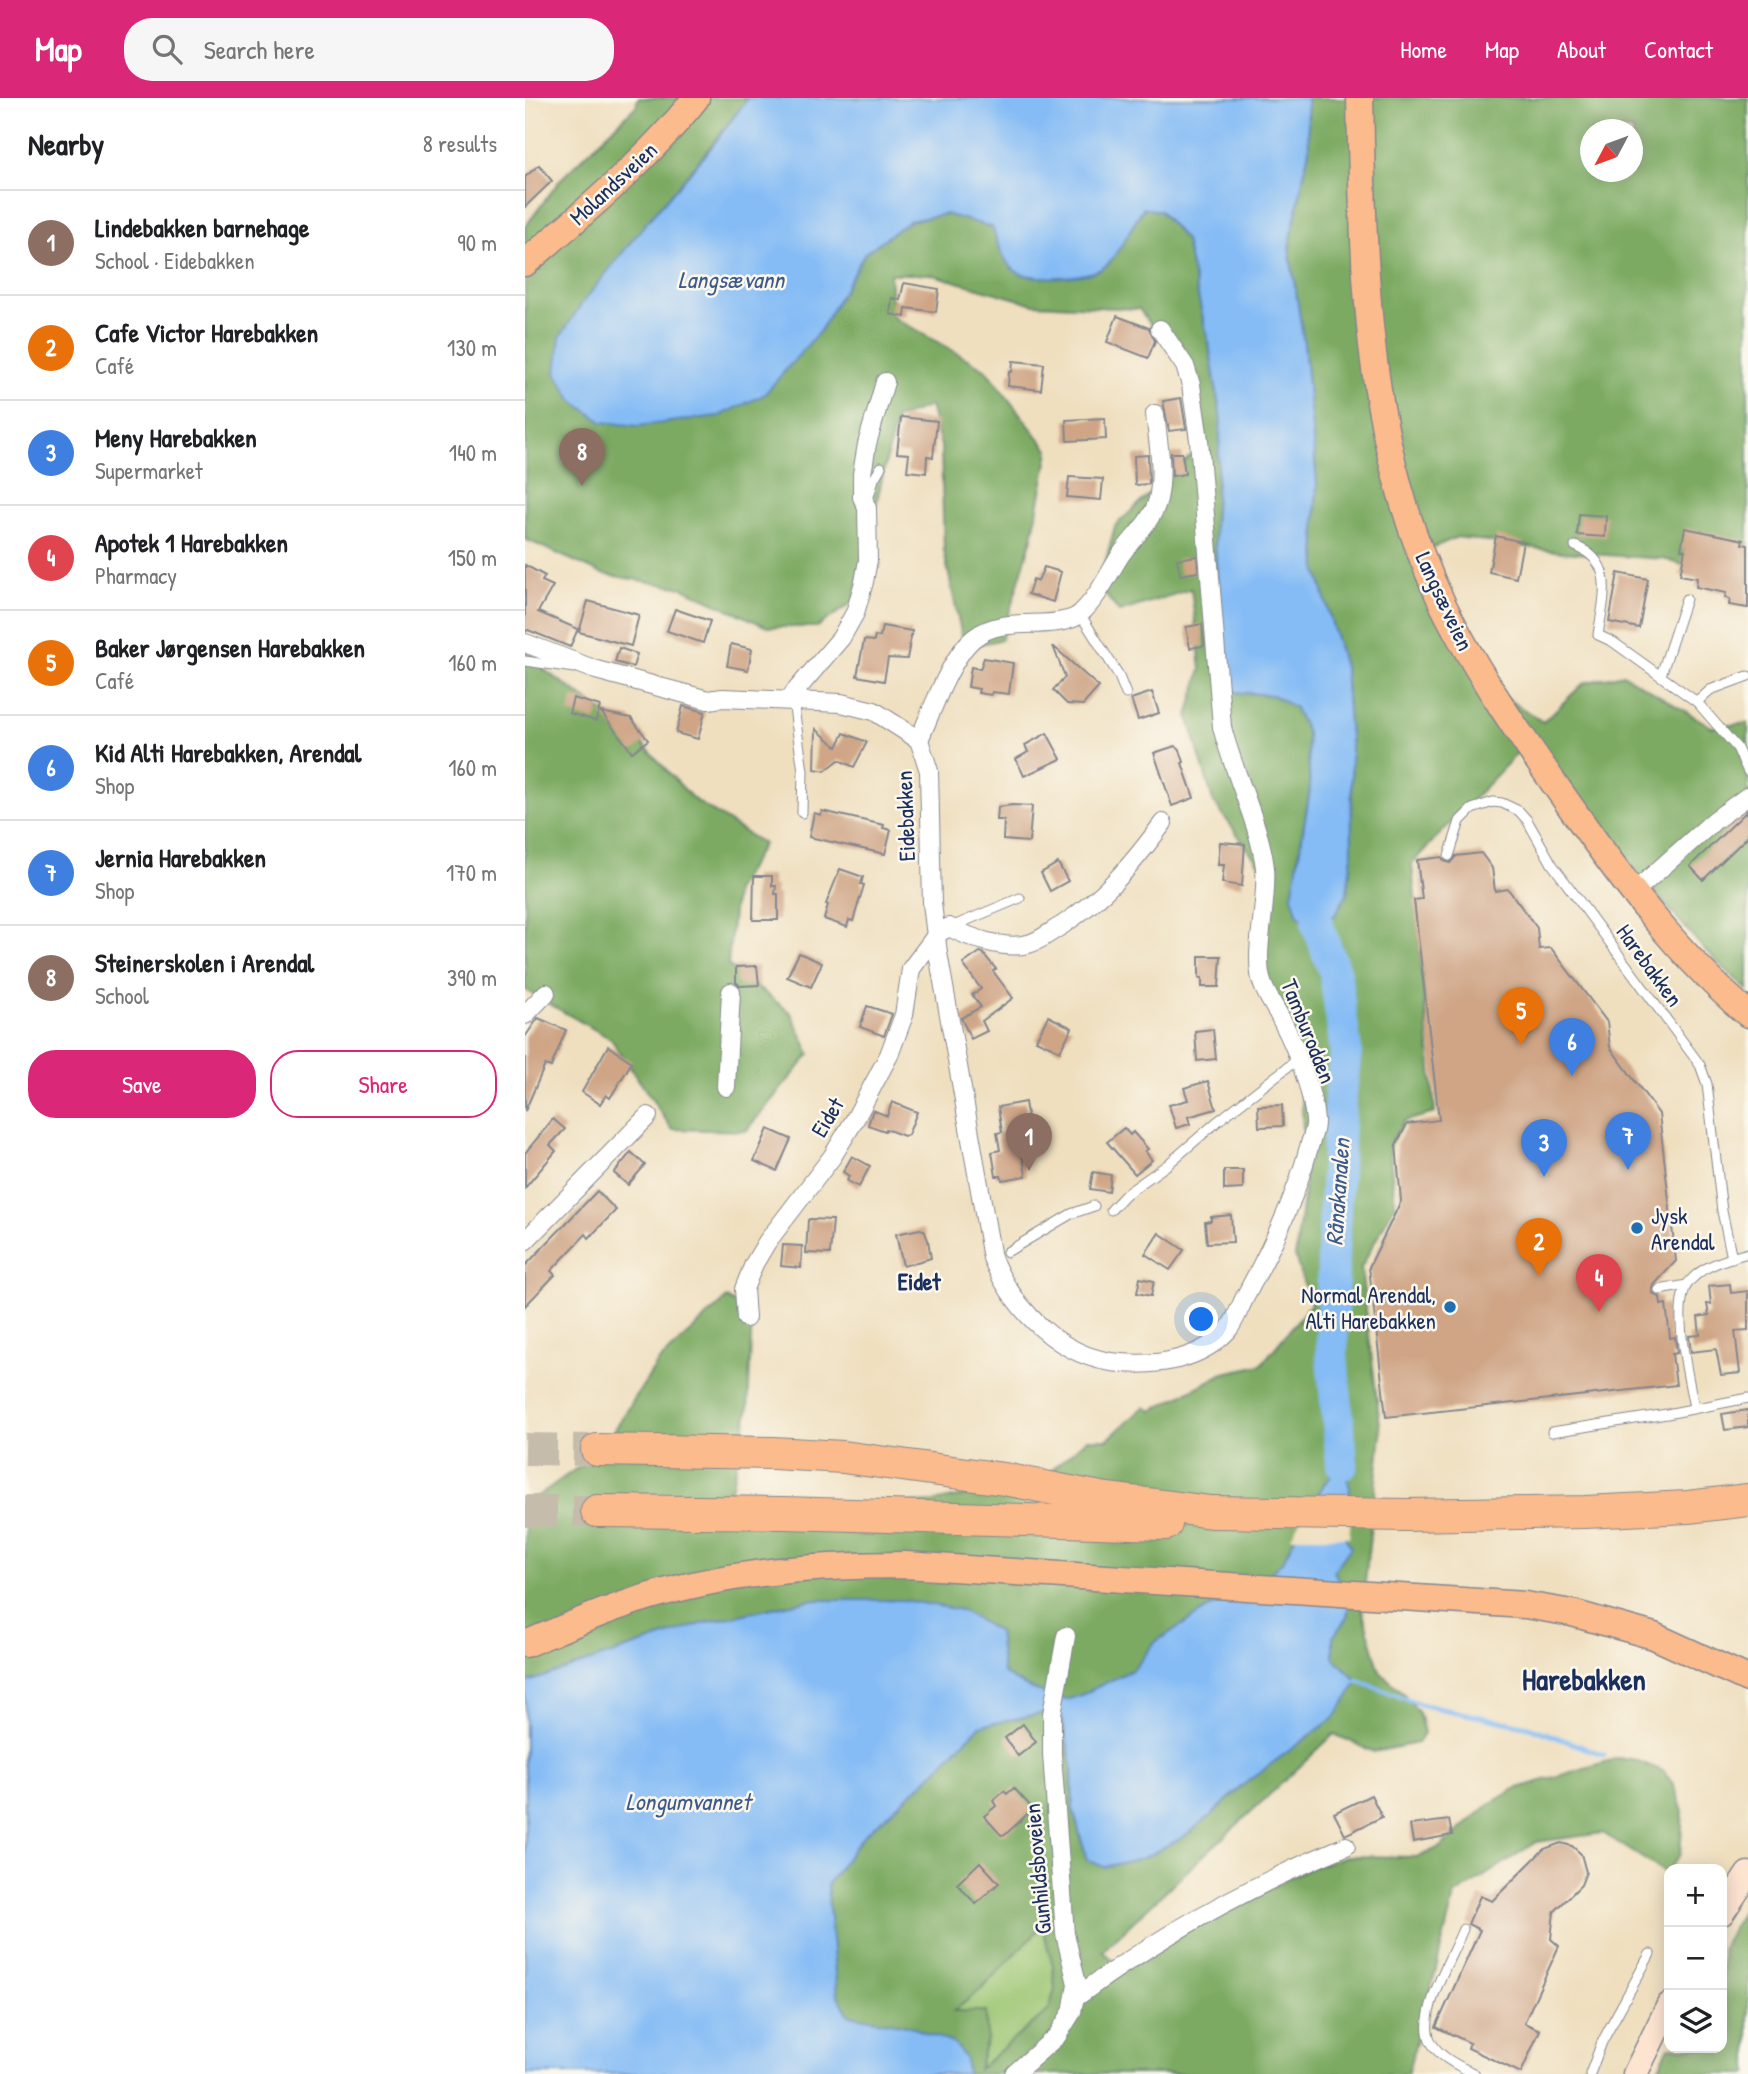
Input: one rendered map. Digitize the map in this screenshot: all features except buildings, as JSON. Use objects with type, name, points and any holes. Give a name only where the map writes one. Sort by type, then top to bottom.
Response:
[{"type":"highway","points":[[597,1450],[681,1450],[843,1457],[1004,1479],[1101,1498],[1266,1520]]},
{"type":"highway","points":[[1407,1522],[1688,1507],[1748,1500]]},
{"type":"highway","points":[[597,1511],[1584,1526],[1687,1522],[1748,1516]]},
{"type":"main road","name":"Molandsveien","points":[[525,263],[639,161],[671,129],[695,98]]},
{"type":"main road","name":"Langsæveien","points":[[1360,98],[1364,263],[1371,353],[1383,425],[1400,492],[1426,566],[1467,649],[1514,727],[1598,845],[1634,892],[1712,980],[1748,1014]]},
{"type":"main road","points":[[525,1632],[576,1612],[666,1583],[745,1566],[817,1558],[906,1556],[1162,1577],[1453,1596],[1534,1598],[1595,1609],[1657,1628],[1748,1669]]},
{"type":"main road","points":[[525,1644],[619,1606],[649,1597],[726,1578],[794,1569],[842,1565],[906,1565],[1162,1577]]},
{"type":"main road","points":[[1453,1596],[1525,1605],[1613,1623],[1693,1652],[1748,1679]]},
{"type":"main road","points":[[1727,1906],[1748,1874]]},
{"type":"main road","points":[[1635,2074],[1664,2015]]},
{"type":"street","name":"Tamburodden","points":[[999,1255],[1003,1282],[1023,1310],[1051,1336],[1087,1356],[1112,1363],[1149,1366],[1180,1359],[1202,1350],[1228,1329],[1261,1267],[1300,1182],[1315,1123],[1309,1090],[1298,1059],[1282,1021],[1265,994],[1260,976],[1266,895],[1265,865],[1222,726],[1195,406],[1185,366],[1160,329]]},
{"type":"street","points":[[793,701],[793,694],[842,638],[855,613],[868,560],[867,508],[862,497],[862,474],[867,444],[885,382]]},
{"type":"street","points":[[919,740],[958,659],[975,636],[1000,626],[1027,622],[1061,622],[1080,614],[1101,589],[1158,502],[1161,477],[1155,414]]},
{"type":"street","name":"Eidebakken","points":[[525,643],[596,670],[708,700],[723,698],[841,703],[874,711],[919,740],[929,771],[932,903],[943,931],[938,953],[958,1076],[999,1255]]},
{"type":"street","points":[[1634,892],[1715,820],[1748,796]]},
{"type":"street","points":[[943,931],[1014,946],[1042,938],[1070,920],[1115,883],[1130,868],[1163,823]]},
{"type":"street","name":"Eidet","points":[[746,1318],[744,1289],[754,1264],[855,1121],[889,1055],[904,1015],[911,969],[943,931]]},
{"type":"street","points":[[726,1087],[731,992]]},
{"type":"street","points":[[525,1015],[546,993]]},
{"type":"street","points":[[525,1241],[648,1116]]},
{"type":"street","name":"Gunhildsboveien","points":[[1014,2074],[1057,2036],[1072,2012],[1077,1984],[1065,1934],[1052,1754],[1052,1714],[1066,1636]]},
{"type":"street","points":[[1075,1997],[1171,1933],[1243,1893],[1346,1846]]},
{"type":"lane","points":[[867,508],[874,479],[881,467]]},
{"type":"lane","points":[[1575,546],[1590,551],[1601,565],[1604,574],[1605,591],[1598,635],[1613,642],[1697,702],[1737,748],[1748,772]]},
{"type":"lane","points":[[1661,676],[1686,599]]},
{"type":"lane","points":[[1080,614],[1118,674],[1126,694]]},
{"type":"lane","points":[[525,660],[596,670]]},
{"type":"lane","points":[[1697,702],[1710,690],[1748,676]]},
{"type":"lane","points":[[793,701],[803,771],[802,813]]},
{"type":"lane","name":"Harebakken","points":[[1449,856],[1460,821],[1472,809],[1493,802],[1519,811],[1552,864],[1700,1065],[1707,1084],[1722,1211],[1732,1258]]},
{"type":"lane","points":[[943,931],[1020,898]]},
{"type":"lane","points":[[1111,1210],[1126,1194],[1167,1165],[1218,1121],[1298,1059]]},
{"type":"lane","points":[[999,1255],[1071,1214],[1094,1206]]},
{"type":"lane","points":[[1694,1407],[1681,1315],[1683,1294],[1696,1274],[1748,1253]]},
{"type":"lane","points":[[1659,1290],[1687,1285]]},
{"type":"lane","points":[[1552,1432],[1748,1398]]},
{"type":"lane","points":[[1463,1929],[1431,2004],[1427,2033],[1440,2054],[1475,2074]]},
{"type":"lane","points":[[1590,2074],[1602,2042],[1650,1954]]},
{"type":"green space","points":[[638,98],[748,98],[580,306],[820,331],[865,253],[909,221],[945,214],[992,227],[1011,266],[1024,274],[1047,276],[1108,265],[1144,208],[1160,211],[1185,240],[1209,344],[1221,419],[1214,525],[1235,692],[1273,695],[1295,707],[1307,733],[1310,790],[1298,859],[1317,924],[1334,916],[1347,894],[1352,854],[1351,751],[1345,671],[1317,570],[1317,484],[1304,343],[1289,248],[1309,149],[1307,98],[1748,98],[1748,586],[1664,559],[1562,552],[1457,537],[1418,554],[1503,696],[1543,722],[1584,683],[1623,674],[1712,727],[1748,723],[1748,991],[1701,946],[1527,743],[1412,863],[1435,1113],[1404,1121],[1389,1146],[1395,1204],[1361,1268],[1381,1434],[1362,1610],[1380,1672],[1403,1693],[1419,1713],[1424,1733],[1417,1743],[1374,1752],[1334,1734],[1103,1951],[1119,1965],[1304,1870],[1346,1856],[1418,1857],[1440,1847],[1491,1803],[1515,1789],[1618,1758],[1638,1761],[1663,1771],[1674,1785],[1683,1812],[1680,1854],[1673,1864],[1664,1864],[1664,1872],[1603,1833],[1536,1842],[1454,1896],[1407,2074],[967,2074],[966,2060],[907,2025],[849,2016],[837,1994],[827,1885],[863,1836],[923,1783],[980,1725],[1043,1713],[1062,1718],[1072,1766],[1073,1809],[1087,1860],[1182,1838],[1214,1813],[1243,1785],[1333,1657],[1333,1637],[1347,1617],[1349,1605],[1334,1571],[1345,1538],[1324,1484],[1282,1562],[1250,1593],[1212,1606],[1155,1642],[1134,1669],[1066,1700],[1027,1687],[1003,1673],[998,1632],[961,1610],[810,1600],[707,1622],[525,1683],[525,1505],[601,1451],[658,1362],[727,1298],[752,1315],[748,1411],[726,1512],[934,1502],[1024,1483],[1046,1475],[1087,1439],[1108,1439],[1144,1407],[1152,1411],[1224,1373],[1261,1365],[1311,1304],[1295,1257],[1305,1184],[1301,1077],[1258,979],[1267,875],[1213,801],[1188,716],[1201,669],[1191,589],[1119,612],[1099,586],[1115,526],[1194,453],[1186,371],[1139,309],[1034,304],[930,274],[890,274],[893,317],[985,369],[1049,451],[1032,538],[1001,640],[964,647],[944,551],[941,446],[930,406],[896,419],[853,602],[817,627],[767,627],[683,588],[603,574],[525,539],[525,227],[561,179],[636,106]],"holes":[[[1042,1926],[1053,1966],[1055,1989],[1049,2010],[978,2069],[987,2039],[986,2011],[954,2011],[980,1990]]]},
{"type":"green space","points":[[525,648],[546,671],[632,732],[692,798],[763,844],[735,891],[728,965],[791,1013],[810,1054],[746,1131],[672,1129],[611,1039],[525,990]]},
{"type":"green space","points":[[1748,1900],[1748,2074],[1655,2074],[1666,2053],[1727,2053],[1727,1939]]},
{"type":"green space","points":[[1042,1926],[1053,1966],[1055,1989],[1049,2010],[977,2070],[987,2039],[953,2011],[980,1990]]},
{"type":"water","name":"Langsævann","points":[[748,98],[1307,98],[1309,149],[1289,248],[1304,343],[1317,484],[1317,570],[1345,671],[1351,751],[1352,854],[1347,894],[1334,916],[1313,928],[1298,915],[1292,896],[1310,790],[1307,733],[1295,708],[1273,695],[1235,692],[1223,678],[1214,525],[1221,419],[1209,344],[1185,240],[1160,211],[1143,208],[1118,251],[1101,269],[1079,275],[1052,277],[1027,275],[1013,269],[1002,253],[992,227],[945,214],[909,221],[865,253],[820,331],[764,395],[719,416],[638,426],[602,422],[573,401],[556,373],[560,337],[580,306],[710,149]]},
{"type":"water","name":"Longumvannet","points":[[1342,1464],[1350,1488],[1345,1537],[1351,1547],[1334,1571],[1349,1604],[1347,1617],[1333,1637],[1333,1657],[1358,1681],[1335,1717],[1243,1785],[1214,1813],[1182,1838],[1143,1858],[1104,1867],[1087,1860],[1073,1809],[1072,1766],[1062,1718],[1043,1713],[980,1726],[923,1783],[863,1836],[827,1885],[837,1994],[849,2015],[907,2025],[955,2044],[966,2060],[967,2074],[525,2074],[525,1683],[707,1622],[810,1600],[903,1600],[961,1610],[998,1632],[1003,1673],[1027,1687],[1066,1700],[1134,1669],[1155,1642],[1212,1606],[1250,1593],[1282,1562],[1324,1484]]},
{"type":"pier","points":[[1308,1506],[1352,1506],[1349,1537],[1291,1537]]},
{"type":"waterway","name":"Rånakanalen","points":[[1317,924],[1335,973],[1346,1051],[1340,1098],[1332,1356],[1342,1464]]},
{"type":"waterway","points":[[1358,1681],[1423,1705],[1529,1727],[1604,1755]]},
{"type":"tunnel","points":[[525,1449],[597,1450]]},
{"type":"tunnel","points":[[525,1511],[597,1511]]},
{"type":"place","name":"Steinerskolen i Arendal","points":[[582,486]]},
{"type":"place","name":"Baker Jørgensen Harebakken","points":[[1521,1045]]},
{"type":"place","name":"Kid Alti Harebakken, Arendal","points":[[1572,1076]]},
{"type":"place","name":"Jernia Harebakken","points":[[1628,1170]]},
{"type":"place","name":"Lindebakken barnehage","points":[[1029,1171]]},
{"type":"place","name":"Meny Harebakken","points":[[1544,1177]]},
{"type":"place","name":"Jysk Arendal","points":[[1637,1228]]},
{"type":"place","name":"Cafe Victor Harebakken","points":[[1539,1276]]},
{"type":"place","name":"Normal Arendal, Alti Harebakken","points":[[1450,1307]]},
{"type":"place","name":"Apotek 1 Harebakken","points":[[1599,1312]]},
{"type":"district","name":"Eidet","points":[[919,1281]]},
{"type":"district","name":"Harebakken","points":[[1584,1679]]}]
